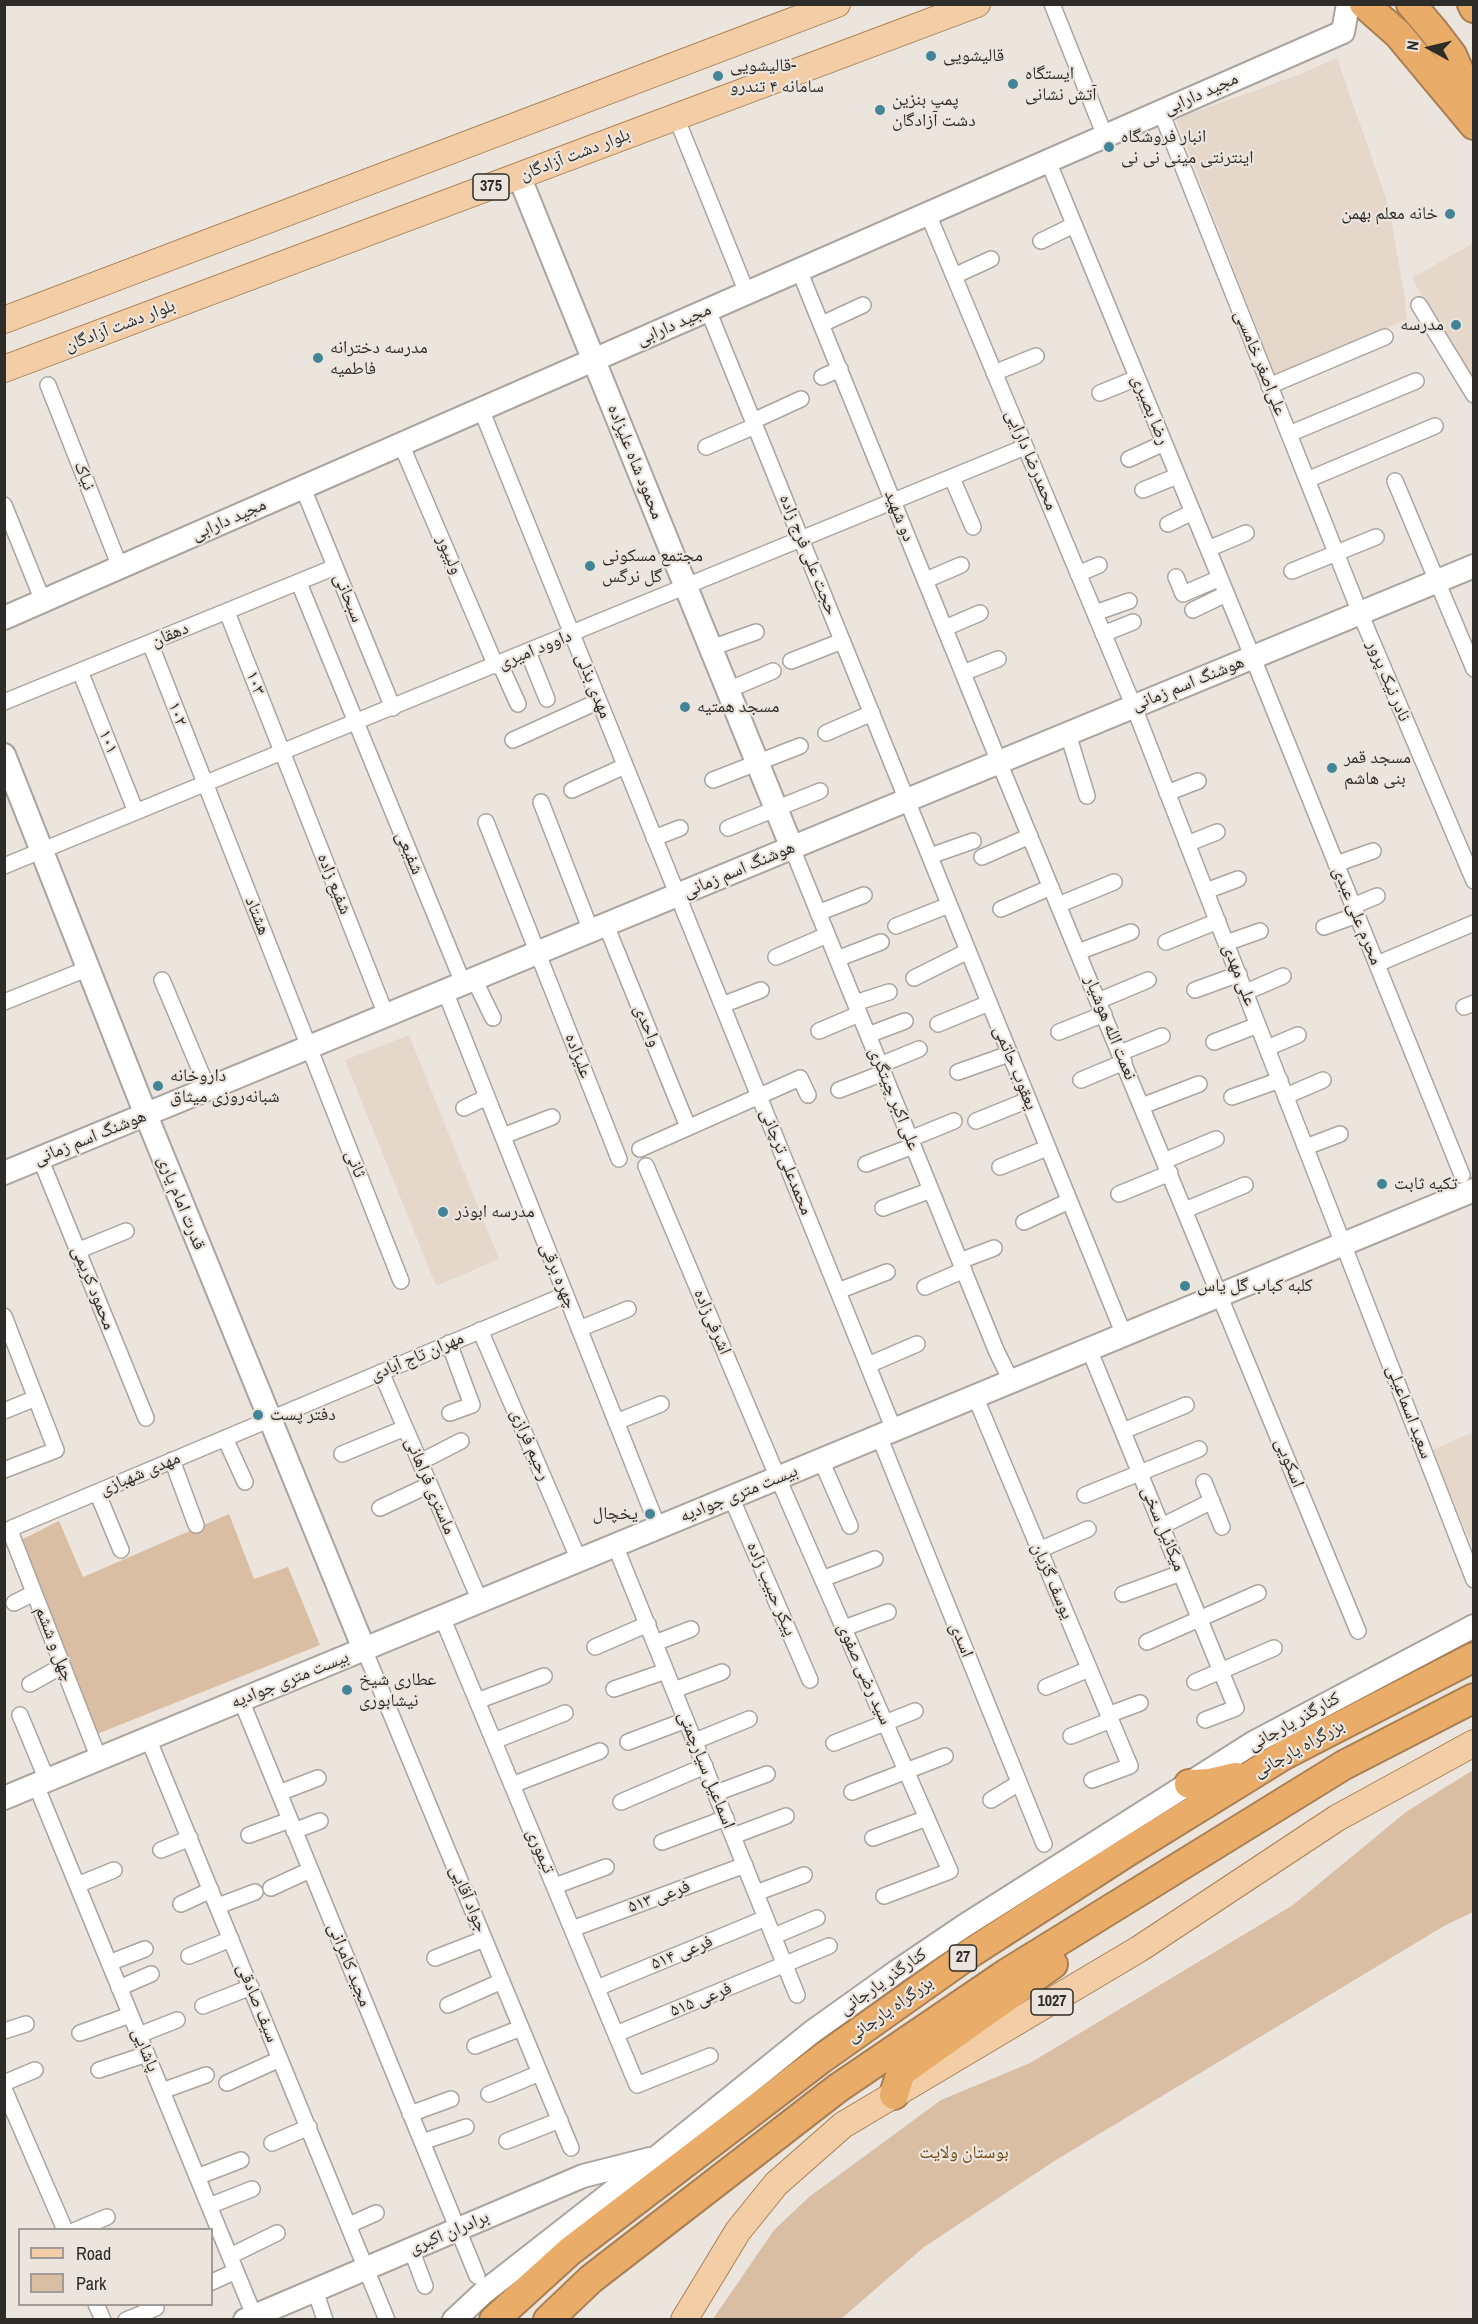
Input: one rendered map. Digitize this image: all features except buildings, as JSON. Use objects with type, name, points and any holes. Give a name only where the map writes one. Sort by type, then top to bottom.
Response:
[{"type":"highway","points":[[1364,4],[1398,34],[1473,125]]},
{"type":"highway","points":[[1411,4],[1452,55],[1473,105]]},
{"type":"highway","name":"بزرگراه یارجانی","points":[[494,2319],[570,2251],[821,2059],[972,1952],[1127,1852],[1284,1755],[1473,1657]]},
{"type":"highway","name":"بزرگراه یارجانی","points":[[548,2319],[591,2279],[838,2088],[1007,1973],[1344,1765],[1473,1698]]},
{"type":"highway","points":[[1189,1784],[1250,1776]]},
{"type":"highway","points":[[894,2095],[901,2072],[1071,1952],[1085,1923]]},
{"type":"main road","points":[[4,320],[837,4]]},
{"type":"main road","name":"بلوار دشت آزادگان","points":[[4,369],[977,4]]},
{"type":"main road","name":"1027","points":[[684,2319],[738,2231],[776,2184],[843,2125],[1139,1949],[1338,1818],[1473,1743]]},
{"type":"street","points":[[1052,4],[1105,136]]},
{"type":"street","name":"مجید دارابی","points":[[4,618],[1343,32],[1348,4]]},
{"type":"street","name":"علی‌اصغر خامسی","points":[[1161,112],[1360,614]]},
{"type":"street","points":[[676,117],[747,293]]},
{"type":"street","name":"رضا بصیری","points":[[1048,161],[1253,658]]},
{"type":"street","name":"محمود شاه علیزاده","points":[[519,176],[792,848]]},
{"type":"street","name":"محمدرضا دارایی","points":[[928,214],[1134,707]]},
{"type":"street","points":[[1041,241],[1074,225]]},
{"type":"street","points":[[954,276],[991,259]]},
{"type":"street","name":"دو شهید","points":[[799,270],[999,762]]},
{"type":"street","points":[[822,324],[863,305]]},
{"type":"street","points":[[1419,305],[1469,378],[1473,395]]},
{"type":"street","name":"حجت علی فرج زاده","points":[[708,310],[908,800]]},
{"type":"street","points":[[1269,386],[1385,337]]},
{"type":"street","points":[[994,372],[1036,356]]},
{"type":"street","points":[[822,377],[840,369]]},
{"type":"street","points":[[1100,393],[1137,378]]},
{"type":"street","points":[[1289,434],[1416,381]]},
{"type":"street","name":"نیاک","points":[[48,385],[120,567]]},
{"type":"street","points":[[706,447],[801,399]]},
{"type":"street","name":"مهدی بذلی","points":[[482,409],[678,895]]},
{"type":"street","points":[[1307,480],[1435,426]]},
{"type":"street","points":[[1129,459],[1164,443]]},
{"type":"street","name":"ولیپور","points":[[401,444],[498,665],[518,704]]},
{"type":"street","name":"داوود امیری","points":[[4,866],[1026,447]]},
{"type":"street","points":[[1143,490],[1177,476]]},
{"type":"street","points":[[952,478],[973,527]]},
{"type":"street","points":[[1395,481],[1473,669]]},
{"type":"street","name":"سبحانی","points":[[303,488],[393,708]]},
{"type":"street","points":[[4,505],[43,601]]},
{"type":"street","points":[[1168,524],[1192,512]]},
{"type":"street","points":[[1208,549],[1246,533]]},
{"type":"street","points":[[1292,570],[1376,537]]},
{"type":"street","points":[[926,580],[961,565]]},
{"type":"street","points":[[1078,574],[1099,565]]},
{"type":"street","name":"هوشنگ اسم زمانی","points":[[4,1173],[1473,566]]},
{"type":"street","name":"دهقان","points":[[4,702],[335,567]]},
{"type":"street","points":[[1176,577],[1183,594],[1220,579]]},
{"type":"street","name":"شفیعی","points":[[299,583],[461,984]]},
{"type":"street","points":[[1193,610],[1226,594]]},
{"type":"street","points":[[1095,613],[1129,601]]},
{"type":"street","name":"۱۰۳","points":[[227,612],[282,753]]},
{"type":"street","points":[[945,627],[980,613]]},
{"type":"street","name":"نادر نیک پرور","points":[[1360,614],[1473,881]]},
{"type":"street","points":[[1103,634],[1132,622]]},
{"type":"street","points":[[711,648],[756,632]]},
{"type":"street","points":[[790,662],[842,641]]},
{"type":"street","name":"۱۰۲","points":[[150,643],[205,784]]},
{"type":"street","points":[[528,652],[547,699]]},
{"type":"street","name":"محرم علی عبدی","points":[[1253,658],[1468,1182]]},
{"type":"street","points":[[963,673],[998,659]]},
{"type":"street","name":"۱۰۱","points":[[80,671],[136,812]]},
{"type":"street","points":[[728,690],[773,671]]},
{"type":"street","points":[[513,740],[599,701]]},
{"type":"street","name":"علی مهدی","points":[[1134,707],[1344,1244]]},
{"type":"street","points":[[826,733],[872,713]]},
{"type":"street","points":[[1068,734],[1087,796]]},
{"type":"street","points":[[713,780],[800,746]]},
{"type":"street","name":"شفیع زاده","points":[[282,753],[386,1016]]},
{"type":"street","name":"قدرت امام یاری","points":[[4,755],[146,1114],[364,1649]]},
{"type":"street","name":"نعمت الله هوشیار","points":[[999,762],[1220,1295]]},
{"type":"street","points":[[572,790],[625,766]]},
{"type":"street","points":[[1167,793],[1198,781]]},
{"type":"street","name":"هشتاد","points":[[205,784],[309,1047]]},
{"type":"street","points":[[728,828],[820,791]]},
{"type":"street","name":"یعقوب حاتمی","points":[[908,800],[1124,1335]]},
{"type":"street","name":"واحدی","points":[[541,802],[688,1127]]},
{"type":"street","name":"علیزاده","points":[[486,822],[619,1159]]},
{"type":"street","points":[[654,838],[680,828]]},
{"type":"street","points":[[1187,844],[1217,832]]},
{"type":"street","points":[[982,857],[1030,836]]},
{"type":"street","points":[[930,856],[973,841]]},
{"type":"street","name":"علی اکبر چیتگری","points":[[792,848],[996,1350],[1011,1381]]},
{"type":"street","points":[[1336,864],[1373,850]]},
{"type":"street","points":[[1206,891],[1238,879]]},
{"type":"street","points":[[1059,905],[1114,882]]},
{"type":"street","points":[[1001,909],[1051,887]]},
{"type":"street","name":"محمدعلی ترچانی","points":[[678,895],[868,1365],[886,1433]]},
{"type":"street","points":[[818,913],[864,895]]},
{"type":"street","points":[[1324,927],[1355,911],[1377,896]]},
{"type":"street","points":[[896,926],[950,905]]},
{"type":"street","points":[[1166,942],[1218,921]]},
{"type":"street","points":[[1377,964],[1473,923]]},
{"type":"street","points":[[1226,943],[1260,931]]},
{"type":"street","points":[[1078,952],[1131,932]]},
{"type":"street","points":[[776,957],[827,935]]},
{"type":"street","points":[[837,959],[881,942]]},
{"type":"street","points":[[914,978],[968,951]]},
{"type":"street","points":[[4,1002],[89,968]]},
{"type":"street","points":[[1195,990],[1239,974]]},
{"type":"street","points":[[1246,993],[1283,976]]},
{"type":"street","points":[[162,980],[208,1089]]},
{"type":"street","points":[[1059,1032],[1148,980]]},
{"type":"street","points":[[461,984],[493,1018]]},
{"type":"street","name":"چهره برقی","points":[[461,984],[487,1097],[658,1527]]},
{"type":"street","points":[[722,1005],[760,990]]},
{"type":"street","points":[[819,1030],[889,992]]},
{"type":"street","points":[[938,1024],[989,1003]]},
{"type":"street","points":[[868,1035],[905,1021]]},
{"type":"street","points":[[1214,1042],[1258,1024]]},
{"type":"street","points":[[1268,1048],[1298,1035]]},
{"type":"street","points":[[1081,1080],[1162,1036]]},
{"type":"street","name":"ثانی","points":[[309,1047],[401,1281]]},
{"type":"street","points":[[839,1090],[919,1050]]},
{"type":"street","points":[[958,1072],[1009,1054]]},
{"type":"street","points":[[640,1149],[800,1078],[808,1095]]},
{"type":"street","points":[[1232,1097],[1280,1080]]},
{"type":"street","points":[[1286,1096],[1323,1080]]},
{"type":"street","points":[[1142,1106],[1199,1084]]},
{"type":"street","points":[[464,1108],[487,1097]]},
{"type":"street","points":[[975,1121],[1028,1100]]},
{"type":"street","points":[[502,1136],[552,1117]]},
{"type":"street","points":[[866,1164],[954,1121]]},
{"type":"street","points":[[1306,1147],[1340,1134]]},
{"type":"street","points":[[1119,1194],[1216,1139]]},
{"type":"street","points":[[1000,1167],[1047,1148]]},
{"type":"street","name":"محمود کریمی","points":[[40,1158],[146,1418]]},
{"type":"street","name":"اشرفی‌زاده","points":[[646,1166],[778,1478]]},
{"type":"street","name":"بیست متری جوادیه","points":[[4,1798],[1344,1244],[1468,1182]]},
{"type":"street","points":[[1185,1210],[1245,1185]]},
{"type":"street","points":[[883,1208],[931,1190]]},
{"type":"street","points":[[1024,1222],[1069,1201]]},
{"type":"street","points":[[77,1251],[126,1231]]},
{"type":"street","name":"سعید اسماعیلی","points":[[1344,1244],[1473,1580]]},
{"type":"street","points":[[925,1287],[994,1248]]},
{"type":"street","points":[[838,1292],[886,1272]]},
{"type":"street","name":"مهران تاج آبادی","points":[[269,1419],[565,1295]]},
{"type":"street","name":"اسکویی","points":[[1220,1295],[1358,1631]]},
{"type":"street","points":[[579,1329],[628,1309]]},
{"type":"street","points":[[4,1316],[56,1450],[4,1470]]},
{"type":"street","name":"رحیم فرازی","points":[[480,1330],[579,1560]]},
{"type":"street","points":[[449,1343],[472,1405],[450,1413]]},
{"type":"street","points":[[868,1365],[916,1344]]},
{"type":"street","name":"میکائیل سخی","points":[[1089,1349],[1236,1708],[1205,1720]]},
{"type":"street","name":"ماستری فراهانی","points":[[381,1372],[480,1601]]},
{"type":"street","name":"یوسف گزیان","points":[[975,1396],[1130,1766],[1092,1780]]},
{"type":"street","points":[[4,1411],[36,1398]]},
{"type":"street","points":[[616,1422],[662,1404]]},
{"type":"street","points":[[1122,1431],[1185,1405]]},
{"type":"street","name":"مهدی شهبازی","points":[[12,1528],[269,1419]]},
{"type":"street","points":[[342,1454],[405,1428]]},
{"type":"street","name":"اسدی","points":[[886,1433],[1044,1844]]},
{"type":"street","points":[[225,1438],[245,1482]]},
{"type":"street","points":[[420,1462],[461,1441]]},
{"type":"street","points":[[1085,1495],[1199,1449]]},
{"type":"street","points":[[172,1460],[196,1526]]},
{"type":"street","points":[[821,1460],[850,1526]]},
{"type":"street","name":"سید رضی صفوی","points":[[778,1478],[950,1871],[884,1896]]},
{"type":"street","points":[[1204,1482],[1222,1527]]},
{"type":"street","points":[[380,1508],[429,1485]]},
{"type":"street","points":[[97,1492],[121,1550]]},
{"type":"street","name":"پیکر حبیب زاده","points":[[731,1497],[810,1680]]},
{"type":"street","points":[[1162,1526],[1212,1501]]},
{"type":"street","name":"چهل و ششم","points":[[12,1528],[12,1536],[99,1759]]},
{"type":"street","points":[[1039,1550],[1088,1529]]},
{"type":"street","name":"اسماعیل سیارچمنی","points":[[615,1545],[797,1995]]},
{"type":"street","points":[[822,1579],[875,1559]]},
{"type":"street","points":[[1124,1594],[1180,1573]]},
{"type":"street","points":[[14,1603],[34,1593]]},
{"type":"street","points":[[1147,1642],[1258,1593]]},
{"type":"street","points":[[844,1628],[888,1612]]},
{"type":"street","name":"تیموری","points":[[442,1617],[637,2085],[710,2056]]},
{"type":"street","points":[[595,1647],[648,1624]]},
{"type":"street","name":"کنارگذر یارجانی","points":[[454,2319],[483,2293],[812,2032],[896,1972],[964,1926],[1253,1743],[1473,1626]]},
{"type":"street","points":[[655,1643],[691,1629]]},
{"type":"street","points":[[1195,1682],[1275,1648]]},
{"type":"street","name":"جواد آقایی","points":[[364,1649],[571,2148]]},
{"type":"street","points":[[30,1684],[62,1666]]},
{"type":"street","points":[[1046,1688],[1089,1670]]},
{"type":"street","points":[[614,1689],[666,1671]]},
{"type":"street","points":[[674,1690],[722,1672]]},
{"type":"street","points":[[477,1701],[544,1676]]},
{"type":"street","name":"مجید کامرانی","points":[[241,1700],[477,2276]]},
{"type":"street","points":[[1071,1736],[1140,1703]]},
{"type":"street","points":[[834,1743],[915,1711]]},
{"type":"street","points":[[494,1741],[565,1713]]},
{"type":"street","name":"پاشایی","points":[[20,1715],[77,1885],[230,2256],[252,2318]]},
{"type":"street","points":[[695,1742],[749,1719]]},
{"type":"street","points":[[628,1742],[686,1720]]},
{"type":"street","name":"سیف صادقی","points":[[148,1738],[387,2319]]},
{"type":"street","points":[[512,1785],[600,1750]]},
{"type":"street","points":[[852,1792],[945,1756]]},
{"type":"street","points":[[621,1802],[705,1766]]},
{"type":"street","points":[[716,1793],[767,1774]]},
{"type":"street","points":[[279,1793],[318,1778]]},
{"type":"street","points":[[991,1800],[1019,1783]]},
{"type":"street","points":[[733,1836],[786,1816]]},
{"type":"street","points":[[662,1842],[726,1818]]},
{"type":"street","points":[[873,1838],[927,1818]]},
{"type":"street","points":[[249,1835],[320,1821]]},
{"type":"street","points":[[161,1850],[190,1838]]},
{"type":"street","name":"فرعی ۵۱۳","points":[[572,1929],[745,1865]]},
{"type":"street","points":[[555,1886],[606,1867]]},
{"type":"street","points":[[77,1885],[114,1870]]},
{"type":"street","points":[[271,1888],[310,1870]]},
{"type":"street","points":[[756,1893],[804,1875]]},
{"type":"street","points":[[181,1904],[211,1890]]},
{"type":"street","points":[[218,1906],[255,1892]]},
{"type":"street","name":"فرعی ۵۱۴","points":[[597,1988],[766,1918]]},
{"type":"street","points":[[774,1936],[817,1918]]},
{"type":"street","points":[[189,1956],[231,1939]]},
{"type":"street","points":[[435,1959],[484,1939]]},
{"type":"street","name":"فرعی ۵۱۵","points":[[616,2034],[829,1946]]},
{"type":"street","points":[[109,1963],[145,1949]]},
{"type":"street","points":[[119,1988],[151,1974]]},
{"type":"street","points":[[448,2005],[502,1981]]},
{"type":"street","points":[[203,2006],[251,1987]]},
{"type":"street","points":[[80,2033],[130,2015]]},
{"type":"street","points":[[139,2036],[177,2020]]},
{"type":"street","points":[[4,2031],[26,2024]]},
{"type":"street","points":[[475,2046],[521,2028]]},
{"type":"street","points":[[99,2070],[147,2054]]},
{"type":"street","points":[[227,2083],[280,2059]]},
{"type":"street","points":[[4,2083],[35,2070]]},
{"type":"street","points":[[489,2094],[540,2073]]},
{"type":"street","points":[[162,2091],[206,2075]]},
{"type":"street","points":[[4,2089],[64,2228]]},
{"type":"street","points":[[410,2114],[451,2098]]},
{"type":"street","points":[[507,2141],[560,2121]]},
{"type":"street","points":[[272,2143],[309,2127]]},
{"type":"street","points":[[422,2142],[466,2127]]},
{"type":"street","name":"برادران اکبری","points":[[252,2318],[582,2176],[657,2157]]},
{"type":"street","points":[[197,2177],[241,2160]]},
{"type":"street","points":[[209,2206],[252,2189]]},
{"type":"street","points":[[349,2225],[376,2213]]},
{"type":"street","points":[[79,2228],[107,2217]]},
{"type":"street","points":[[230,2256],[277,2233]]},
{"type":"street","points":[[411,2249],[425,2286]]},
{"type":"street","points":[[213,2282],[236,2271]]},
{"type":"street","points":[[315,2290],[325,2319]]},
{"type":"street","points":[[126,2319],[156,2308]]},
{"type":"shaded area","points":[[1337,58],[1389,207],[1407,319],[1277,380],[1176,119],[1303,73]]},
{"type":"shaded area","name":"مدرسه","points":[[1473,243],[1473,373],[1467,376],[1412,278]]},
{"type":"shaded area","points":[[409,1035],[499,1259],[436,1286],[345,1060]]},
{"type":"shaded area","points":[[1473,1432],[1473,1548],[1432,1450]]},
{"type":"green space","points":[[229,1514],[254,1579],[288,1567],[320,1645],[97,1734],[21,1540],[59,1521],[83,1577]]},
{"type":"green space","name":"بوستان ولایت","points":[[1473,1770],[1473,1912],[1444,1926],[1056,2160],[924,2247],[841,2319],[713,2319],[774,2230],[809,2197],[941,2100],[1030,2063],[1293,1905],[1406,1812]]},
{"type":"place","name":"قالیشویی","points":[[931,56]]},
{"type":"place","name":"قالیشویی- سامانه ۴ تندرو","points":[[718,76]]},
{"type":"place","name":"ایستگاه آتش نشانی","points":[[1013,84]]},
{"type":"place","name":"پمپ بنزین دشت آزادگان","points":[[880,110]]},
{"type":"place","name":"انبار فروشگاه اینترنتی مینی نی نی","points":[[1109,147]]},
{"type":"place","name":"خانه معلم بهمن","points":[[1450,214]]},
{"type":"place","name":"مدرسه","points":[[1456,325]]},
{"type":"place","name":"مدرسه دخترانه فاطمیه","points":[[318,358]]},
{"type":"place","name":"مجتمع مسکونی گل نرگس","points":[[590,566]]},
{"type":"place","name":"مسجد همتیه","points":[[685,707]]},
{"type":"place","name":"مسجد قمر بنی هاشم","points":[[1332,768]]},
{"type":"place","name":"داروخانه شبانه‌روزی میثاق","points":[[158,1086]]},
{"type":"place","name":"تکیه ثابت","points":[[1382,1184]]},
{"type":"place","name":"مدرسه ابوذر","points":[[443,1212]]},
{"type":"place","name":"کلبه کباب گل یاس","points":[[1185,1286]]},
{"type":"place","name":"دفتر پست","points":[[258,1415]]},
{"type":"place","name":"یخچال","points":[[650,1514]]},
{"type":"place","name":"عطاری شیخ نیشابوری","points":[[347,1690]]}]
